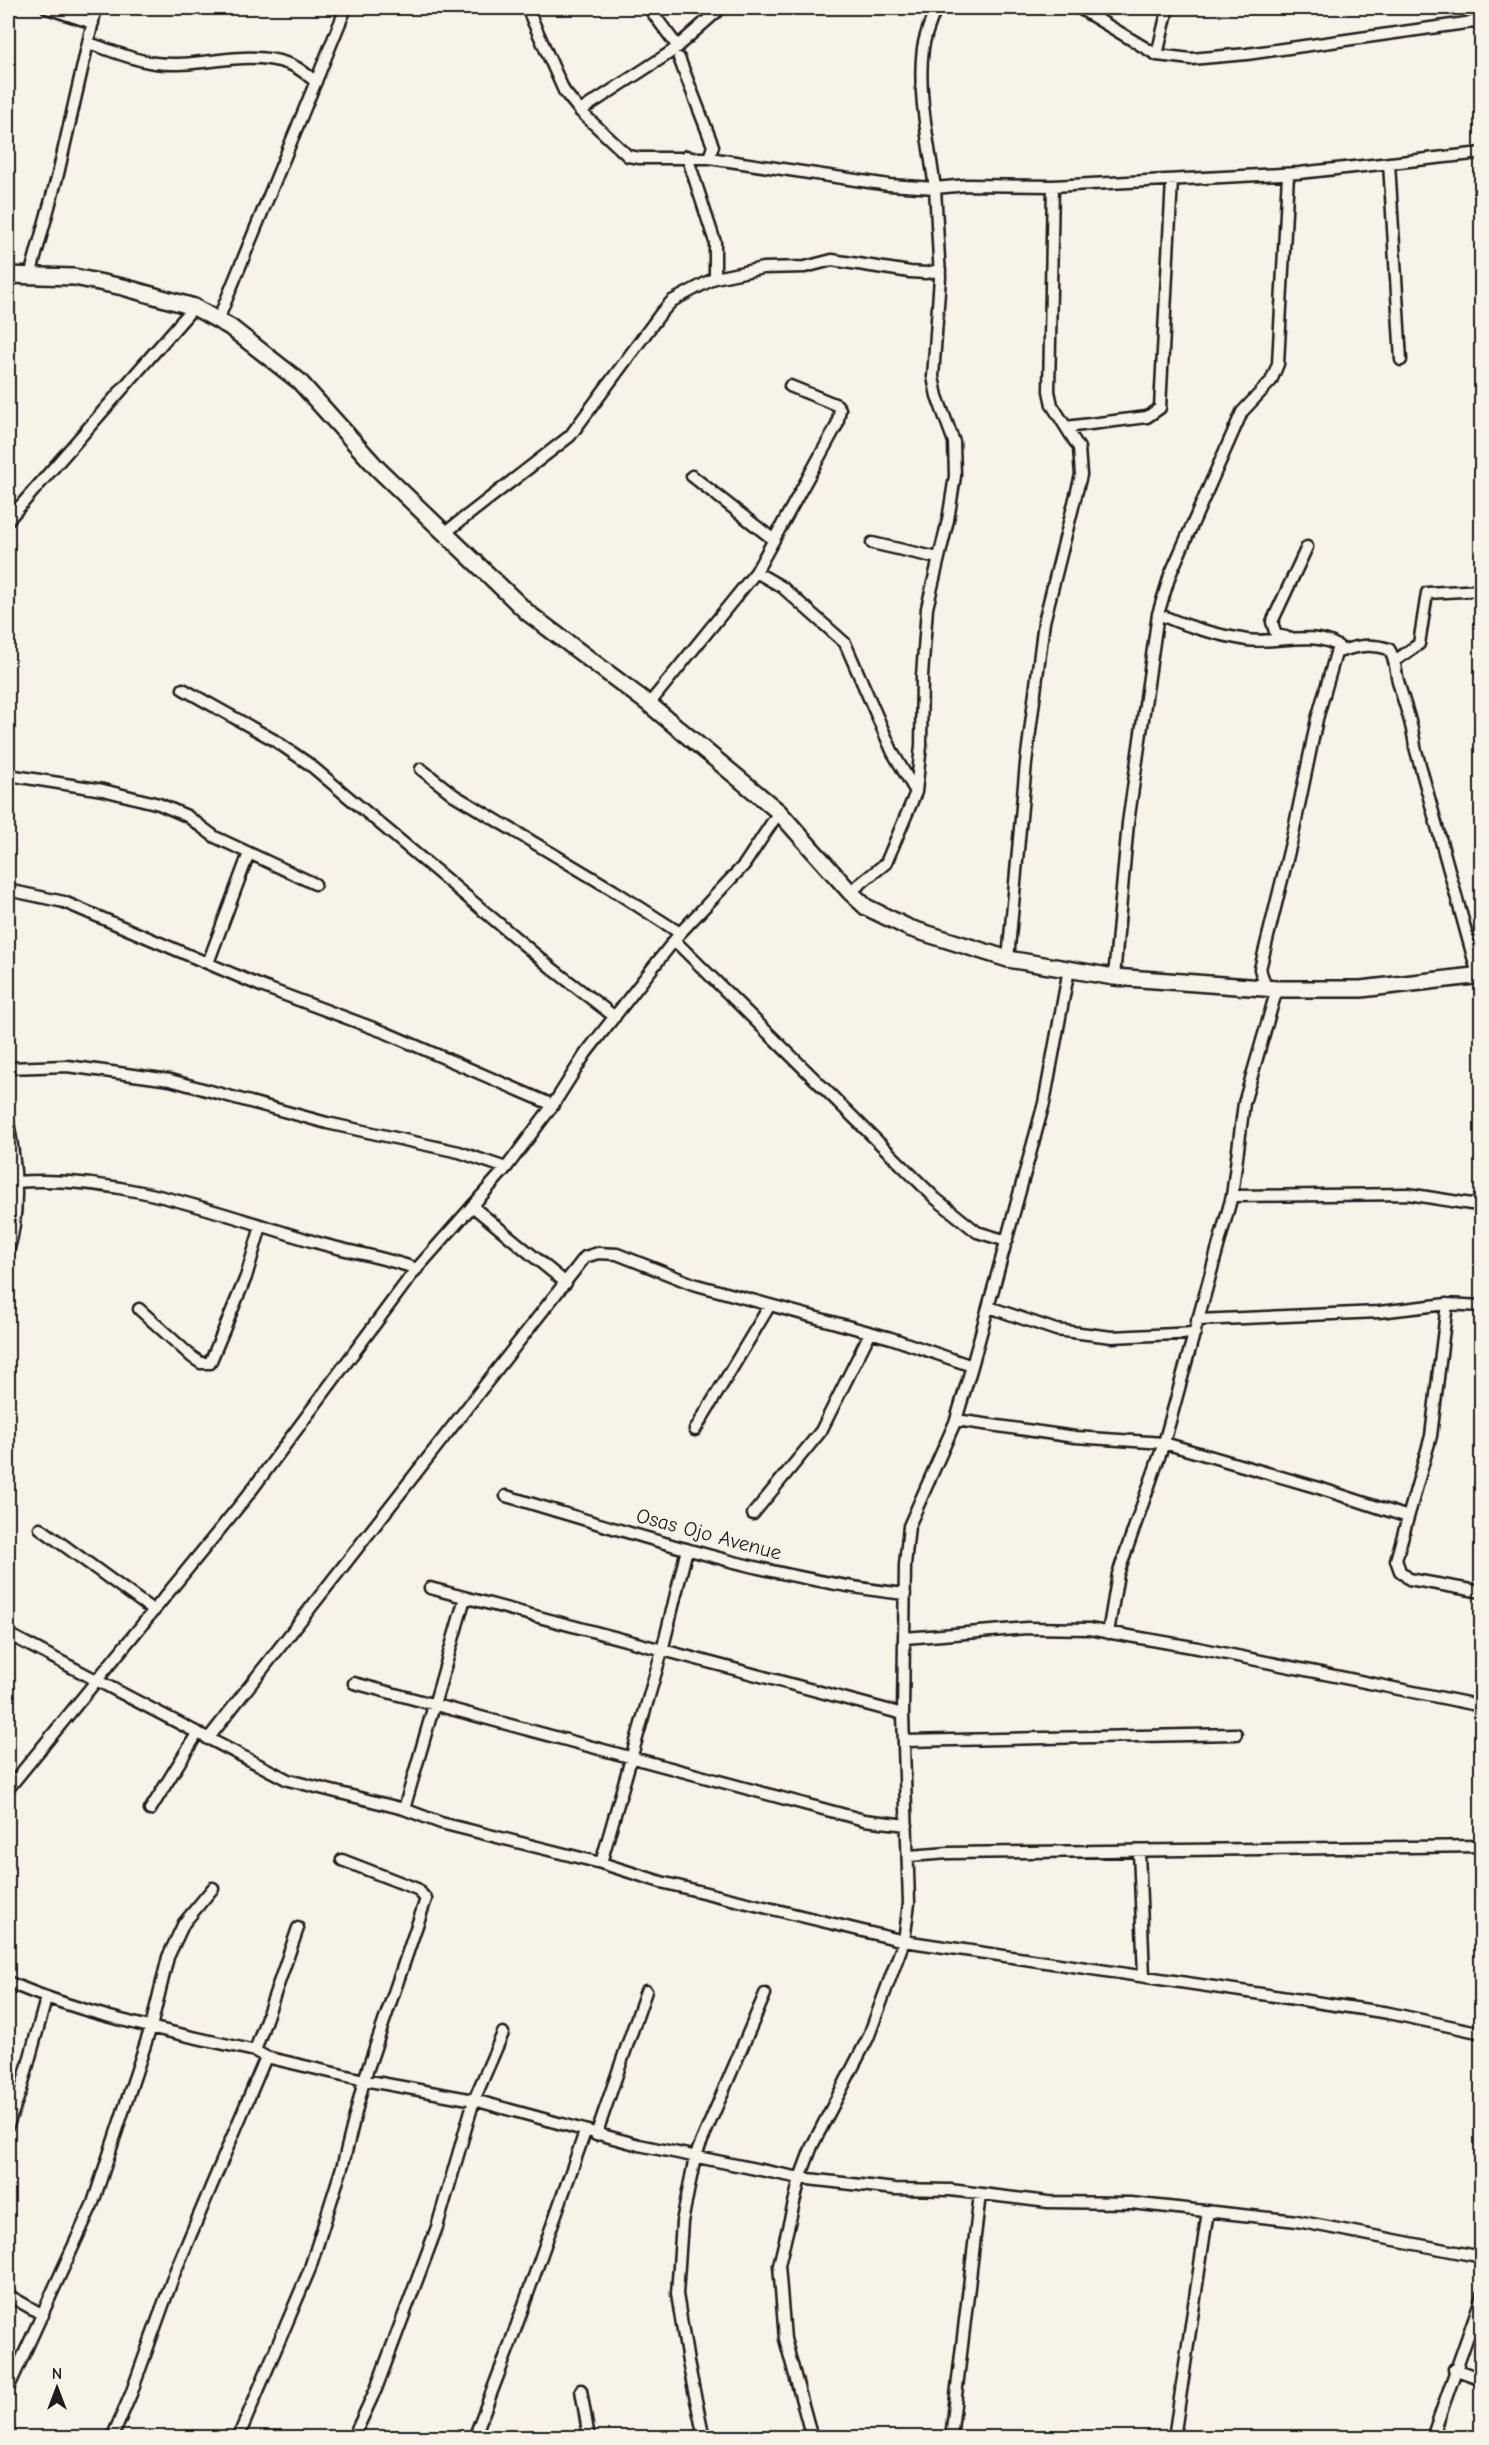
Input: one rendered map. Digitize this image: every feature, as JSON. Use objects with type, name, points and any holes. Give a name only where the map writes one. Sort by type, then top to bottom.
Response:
[{"type":"street","points":[[47,8],[93,23]]},
{"type":"street","points":[[30,276],[58,174],[96,8]]},
{"type":"street","points":[[218,321],[346,8]]},
{"type":"street","points":[[526,8],[564,91],[580,111],[628,156],[640,158],[687,156],[709,158],[889,185],[935,188],[977,185],[1053,186],[1288,174],[1482,153]]},
{"type":"street","points":[[649,8],[679,52],[713,146],[709,158]]},
{"type":"street","points":[[580,111],[679,52],[721,8]]},
{"type":"street","points":[[849,892],[886,862],[916,792],[921,746],[922,676],[927,608],[948,519],[955,476],[954,442],[937,396],[933,377],[940,270],[935,188],[924,99],[922,59],[936,8]]},
{"type":"street","points":[[1079,8],[1157,55],[1191,59],[1481,25],[1478,8]]},
{"type":"street","points":[[1157,55],[1168,8]]},
{"type":"street","points":[[88,43],[134,59],[157,64],[237,57],[267,59],[291,64],[316,82]]},
{"type":"street","points":[[687,156],[715,242],[716,278]]},
{"type":"street","points":[[1389,163],[1401,360]]},
{"type":"street","points":[[1114,977],[1128,823],[1158,614],[1170,575],[1242,412],[1271,381],[1278,364],[1288,174]]},
{"type":"street","points":[[1066,427],[1147,417],[1160,408],[1172,180]]},
{"type":"street","points":[[1008,959],[1026,763],[1044,622],[1081,475],[1079,448],[1052,405],[1049,392],[1053,186]]},
{"type":"street","points":[[446,532],[570,436],[672,301],[716,278],[763,268],[805,267],[832,260],[910,272],[926,273],[940,270]]},
{"type":"street","points":[[8,276],[95,281],[194,306],[218,321],[299,381],[378,469],[528,613],[649,704],[779,812],[849,892],[866,907],[909,928],[1008,959],[1114,977],[1272,988],[1361,989],[1480,975],[1415,747],[1412,722],[1398,679],[1396,660],[1389,649],[1377,645],[1362,645],[1338,652]]},
{"type":"street","points":[[8,520],[194,306]]},
{"type":"street","points":[[649,704],[756,572],[837,425],[840,409],[837,405],[790,386]]},
{"type":"street","points":[[692,476],[774,540]]},
{"type":"street","points":[[872,543],[938,558]]},
{"type":"street","points":[[1295,640],[1276,635],[1272,622],[1307,547]]},
{"type":"street","points":[[756,572],[782,588],[846,643],[893,753],[916,792]]},
{"type":"street","points":[[1396,660],[1419,644],[1427,593],[1482,590]]},
{"type":"street","points":[[1108,1633],[1118,1574],[1164,1443],[1232,1196],[1244,1103],[1272,988],[1260,969],[1292,839],[1317,719],[1338,652],[1338,646],[1332,642],[1249,640],[1178,623],[1158,614]]},
{"type":"street","points":[[183,689],[274,740],[325,776],[541,960],[615,1017]]},
{"type":"street","points":[[421,769],[454,795],[613,890],[677,937],[936,1198],[977,1232],[1007,1241]]},
{"type":"street","points":[[8,775],[103,790],[159,804],[188,816],[215,837],[315,884]]},
{"type":"street","points":[[8,1789],[47,1738],[98,1681],[248,1495],[417,1269],[506,1168],[553,1105],[586,1053],[677,937],[744,865],[779,812]]},
{"type":"street","points":[[208,963],[249,853]]},
{"type":"street","points":[[8,890],[64,902],[261,986],[384,1032],[553,1105]]},
{"type":"street","points":[[812,2438],[785,2339],[779,2290],[779,2265],[800,2178],[812,2146],[868,2038],[904,1941],[909,1903],[903,1714],[905,1594],[909,1526],[956,1420],[989,1307],[1044,1103],[1068,969]]},
{"type":"street","points":[[8,1068],[67,1066],[170,1080],[327,1123],[459,1152],[506,1168]]},
{"type":"street","points":[[8,1122],[13,1149],[16,1197],[8,1252]]},
{"type":"street","points":[[15,1182],[34,1181],[138,1191],[228,1213],[261,1226],[417,1269]]},
{"type":"street","points":[[1232,1196],[1408,1194],[1471,1204],[1482,1202]]},
{"type":"street","points":[[472,1206],[566,1283]]},
{"type":"street","points":[[139,1309],[192,1357],[201,1363],[210,1363],[246,1277],[261,1226]]},
{"type":"street","points":[[208,1739],[585,1257],[598,1253],[617,1254],[693,1284],[870,1333],[972,1366]]},
{"type":"street","points":[[1197,1320],[1379,1312],[1447,1304],[1482,1306]]},
{"type":"street","points":[[1447,1304],[1431,1436],[1396,1560],[1400,1571],[1409,1579],[1482,1592]]},
{"type":"street","points":[[695,1430],[770,1305]]},
{"type":"street","points":[[989,1307],[1056,1330],[1112,1336],[1195,1333]]},
{"type":"street","points":[[753,1514],[820,1431],[870,1333]]},
{"type":"street","points":[[956,1420],[1075,1437],[1164,1443],[1319,1488],[1408,1517]]},
{"type":"street","name":"Osas Ojo Avenue","points":[[506,1496],[781,1574],[855,1588],[905,1594]]},
{"type":"street","points":[[40,1528],[154,1611]]},
{"type":"street","points":[[601,1863],[662,1651],[687,1549]]},
{"type":"street","points":[[430,1588],[903,1714]]},
{"type":"street","points":[[404,1809],[465,1598]]},
{"type":"street","points":[[905,1638],[1027,1628],[1089,1629],[1482,1706]]},
{"type":"street","points":[[8,1634],[288,1780],[404,1809],[441,1823],[601,1863],[661,1882],[904,1941],[1389,2013],[1482,2032]]},
{"type":"street","points":[[354,1683],[434,1707],[864,1820],[907,1825]]},
{"type":"street","points":[[150,1810],[197,1734]]},
{"type":"street","points":[[905,1741],[1236,1734]]},
{"type":"street","points":[[909,1856],[949,1852],[1482,1846]]},
{"type":"street","points":[[1139,1851],[1144,1976]]},
{"type":"street","points":[[238,2438],[309,2271],[343,2164],[364,2080],[426,1899],[417,1889],[342,1860]]},
{"type":"street","points":[[8,2389],[93,2203],[151,2027],[168,1957],[184,1923],[213,1888]]},
{"type":"street","points":[[255,2051],[298,1928]]},
{"type":"street","points":[[8,1982],[46,1999],[151,2027],[255,2051],[266,2057],[364,2080],[474,2100],[591,2134],[800,2178],[1048,2202],[1131,2203],[1297,2221],[1482,2257]]},
{"type":"street","points":[[474,2438],[646,1991]]},
{"type":"street","points":[[704,2438],[677,2294],[682,2222],[695,2157],[765,1994]]},
{"type":"street","points":[[8,2125],[21,2090],[46,1999]]},
{"type":"street","points":[[353,2438],[376,2389],[437,2227],[474,2100],[503,2033]]},
{"type":"street","points":[[112,2438],[131,2394],[179,2262],[266,2057]]},
{"type":"street","points":[[951,2438],[980,2194]]},
{"type":"street","points":[[1174,2438],[1181,2404],[1208,2211]]},
{"type":"street","points":[[8,2295],[43,2315]]},
{"type":"street","points":[[1432,2438],[1454,2369],[1482,2296]]},
{"type":"street","points":[[1454,2369],[1482,2379]]},
{"type":"street","points":[[581,2390],[589,2438]]}]
